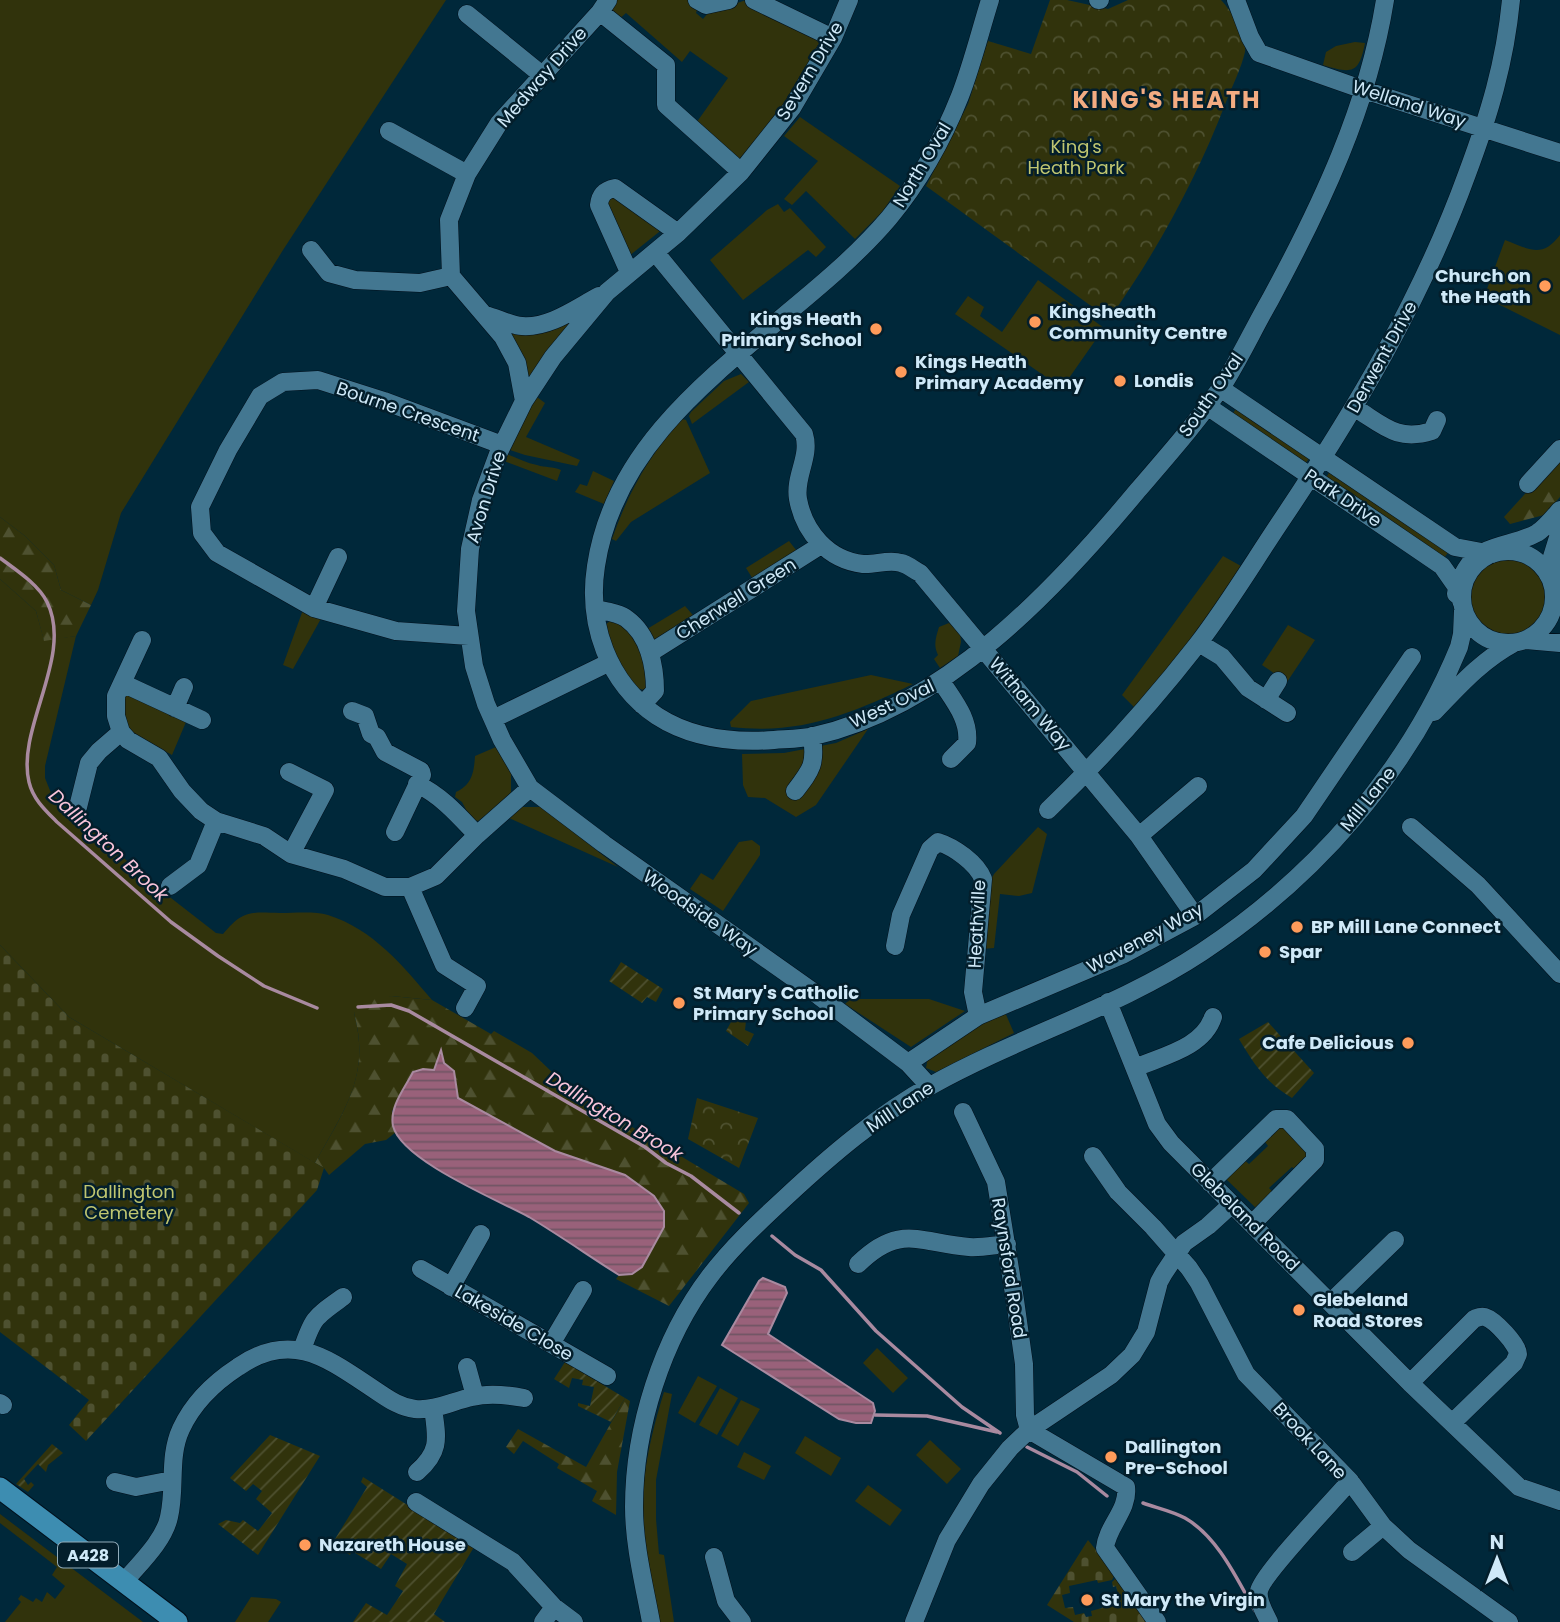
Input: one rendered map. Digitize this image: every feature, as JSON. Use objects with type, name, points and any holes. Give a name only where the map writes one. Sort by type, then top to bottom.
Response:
[{"type":"main road","name":"A428","points":[[0,1488],[177,1622]]},
{"type":"street","points":[[697,0],[706,5],[729,0]]},
{"type":"street","points":[[754,0],[833,37]]},
{"type":"street","name":"Severn Drive","points":[[741,172],[792,108],[833,37],[849,0]]},
{"type":"street","name":"North Oval","points":[[738,353],[844,265],[910,191],[962,93],[990,0]]},
{"type":"street","name":"Welland Way","points":[[1236,0],[1259,53],[1560,153]]},
{"type":"street","name":"South Oval","points":[[982,649],[1086,553],[1220,388],[1286,271],[1328,187],[1364,90],[1385,0]]},
{"type":"street","name":"Derwent Drive","points":[[1048,810],[1146,708],[1199,643],[1324,459],[1355,408],[1410,308],[1451,219],[1499,78],[1511,0]]},
{"type":"street","points":[[604,6],[666,65],[666,105],[741,172]]},
{"type":"street","name":"Medway Drive","points":[[451,276],[449,220],[467,174],[499,123],[604,6]]},
{"type":"street","points":[[467,14],[542,75]]},
{"type":"street","points":[[388,131],[467,174]]},
{"type":"street","name":"Avon Drive","points":[[494,719],[486,704],[474,666],[465,588],[481,500],[502,445],[524,401],[553,357],[607,292],[678,233],[741,172]]},
{"type":"street","points":[[629,272],[599,205],[600,197],[607,190],[615,188],[678,233]]},
{"type":"street","points":[[311,250],[329,273],[355,280],[420,284],[451,276],[503,337],[517,363],[524,401]]},
{"type":"street","points":[[655,252],[804,434],[806,449],[797,495],[802,516],[821,545]]},
{"type":"street","name":"Avon Drive","points":[[485,314],[521,326],[538,325],[554,320],[607,292]]},
{"type":"street","name":"West Oval","points":[[738,353],[674,414],[628,474],[603,533],[595,569],[598,633],[610,662],[627,689],[642,705],[668,722],[695,733],[751,742],[812,736],[867,720],[941,681],[982,649]]},
{"type":"street","name":"Bourne Crescent","points":[[469,636],[396,631],[314,608],[217,554],[202,533],[200,507],[228,450],[260,396],[283,382],[318,380],[384,401],[502,445]]},
{"type":"street","name":"Park Drive","points":[[1220,388],[1455,547],[1486,553]]},
{"type":"street","name":"Park Drive","points":[[1207,406],[1442,566],[1461,601]]},
{"type":"street","points":[[1355,408],[1399,435],[1416,436],[1432,431],[1437,420]]},
{"type":"street","points":[[1528,484],[1560,449]]},
{"type":"street","points":[[1486,553],[1495,546],[1538,533],[1560,510]]},
{"type":"street","points":[[1520,641],[1543,627],[1556,600],[1552,557],[1560,531]]},
{"type":"street","name":"Witham Way","points":[[821,545],[842,559],[866,564],[901,563],[920,573],[1139,836],[1195,916]]},
{"type":"street","name":"Cherwell Green","points":[[650,653],[821,545]]},
{"type":"street","points":[[1486,553],[1519,552],[1531,557],[1548,574],[1556,600]]},
{"type":"street","name":"Mill Lane","points":[[1399,759],[1439,678],[1452,658],[1458,634],[1461,601],[1473,557],[1486,553]]},
{"type":"street","points":[[314,608],[338,557]]},
{"type":"street","points":[[1461,601],[1469,623],[1489,640],[1501,643],[1560,643]]},
{"type":"street","name":"Mill Lane","points":[[652,1622],[637,1545],[634,1509],[639,1447],[650,1397],[674,1337],[708,1279],[729,1253],[816,1169],[873,1124],[929,1086],[996,1052],[1143,987],[1221,939],[1266,904],[1336,839],[1399,759],[1422,725],[1459,647],[1462,634],[1461,601]]},
{"type":"street","points":[[595,609],[626,617],[638,631],[650,653],[654,664],[655,691],[642,705]]},
{"type":"street","points":[[142,640],[116,696],[116,716],[121,732],[128,740],[159,758],[182,791],[201,811],[216,821],[264,836],[291,853],[344,869],[385,887],[410,887],[436,876],[530,788]]},
{"type":"street","name":"Mill Lane","points":[[1422,725],[1473,671],[1500,651],[1520,641]]},
{"type":"street","points":[[1199,643],[1222,657],[1248,688],[1287,713]]},
{"type":"street","name":"Waveney Way","points":[[908,1063],[978,1016],[1122,955],[1195,916],[1254,870],[1304,816],[1412,657]]},
{"type":"street","points":[[494,719],[610,662]]},
{"type":"street","name":"West Oval","points":[[941,681],[966,722],[968,732],[967,743],[951,759]]},
{"type":"street","points":[[1266,699],[1278,681]]},
{"type":"street","points":[[122,683],[202,720]]},
{"type":"street","points":[[175,708],[184,687]]},
{"type":"street","points":[[352,711],[365,716],[371,734],[377,737],[385,752],[421,771],[420,779],[395,832]]},
{"type":"street","name":"Woodside Way","points":[[494,719],[502,740],[530,788],[604,844],[819,996],[908,1063],[929,1086]]},
{"type":"street","points":[[78,807],[89,763],[121,732]]},
{"type":"street","points":[[795,791],[812,768],[815,757],[812,736]]},
{"type":"street","points":[[289,772],[333,793],[291,853]]},
{"type":"street","points":[[420,779],[477,835]]},
{"type":"street","points":[[1139,836],[1198,786]]},
{"type":"street","points":[[170,886],[198,865],[216,821]]},
{"type":"street","points":[[1411,827],[1478,885],[1560,974]]},
{"type":"street","name":"Heathville","points":[[895,946],[901,915],[930,849],[938,842],[949,845],[978,869],[983,879],[974,992],[978,1016]]},
{"type":"street","points":[[410,887],[444,965],[482,979],[465,1008]]},
{"type":"street","name":"Glebeland Road","points":[[1108,1002],[1157,1124],[1171,1143],[1410,1383],[1519,1487],[1560,1501]]},
{"type":"street","points":[[1135,1068],[1199,1040],[1214,1025]]},
{"type":"street","name":"Raynsford Road","points":[[962,1112],[996,1182],[1024,1364],[1025,1415],[1029,1430]]},
{"type":"street","points":[[1210,1183],[1276,1119],[1287,1119],[1315,1149],[1315,1160],[1252,1224]]},
{"type":"street","name":"Brook Lane","points":[[1093,1156],[1118,1192],[1177,1255],[1199,1283],[1246,1374],[1350,1481],[1261,1585],[1259,1597],[1269,1622]]},
{"type":"street","points":[[914,1622],[947,1540],[981,1484],[1010,1448],[1029,1430],[1111,1375],[1132,1356],[1150,1319],[1159,1282],[1184,1243],[1231,1205]]},
{"type":"street","points":[[452,1287],[481,1234]]},
{"type":"street","points":[[858,1264],[874,1248],[904,1237],[972,1247],[1007,1244]]},
{"type":"street","points":[[1331,1303],[1395,1240]]},
{"type":"street","name":"Lakeside Close","points":[[421,1269],[607,1376]]},
{"type":"street","points":[[551,1344],[583,1290]]},
{"type":"street","points":[[302,1350],[310,1324],[342,1297]]},
{"type":"street","points":[[1410,1383],[1474,1319],[1483,1317],[1492,1321],[1516,1345],[1518,1354],[1514,1363],[1452,1423]]},
{"type":"street","points":[[124,1582],[162,1534],[169,1518],[176,1441],[183,1425],[209,1390],[250,1358],[274,1351],[302,1350],[316,1353],[393,1402],[415,1409],[432,1408],[475,1396],[524,1398]]},
{"type":"street","points":[[467,1367],[475,1396]]},
{"type":"street","points":[[417,1472],[432,1459],[435,1443],[432,1408]]},
{"type":"street","points":[[1029,1430],[1126,1487],[1128,1497],[1106,1536],[1105,1548],[1157,1622]]},
{"type":"street","points":[[115,1482],[136,1487],[172,1480]]},
{"type":"street","points":[[1350,1481],[1383,1526],[1409,1550],[1509,1622]]},
{"type":"street","points":[[416,1502],[513,1562],[554,1607],[574,1622]]},
{"type":"street","points":[[1352,1552],[1383,1526]]},
{"type":"street","points":[[714,1557],[726,1601],[742,1622]]},
{"type":"street","points":[[543,1622],[554,1607]]},
{"type":"green space","points":[[0,0],[446,0],[283,250],[121,513],[91,605],[61,590],[54,565],[25,536],[0,517]]},
{"type":"green space","points":[[615,0],[689,0],[698,7],[696,13],[703,19],[708,13],[746,0],[820,36],[822,44],[789,98],[742,159],[734,158],[694,126],[728,78],[690,51],[682,62],[626,13],[617,21],[609,9]]},
{"type":"green space","name":"King's Heath Park","points":[[1050,0],[1067,0],[1108,9],[1128,0],[1221,0],[1238,24],[1244,39],[1245,52],[1239,71],[1189,187],[1143,268],[1109,319],[926,186],[968,104],[988,41],[1031,54]]},
{"type":"green space","points":[[1365,43],[1360,61],[1353,69],[1341,70],[1323,65],[1326,52],[1336,46]]},
{"type":"green space","points":[[800,117],[900,186],[882,212],[855,239],[806,191],[792,205],[784,199],[818,161],[784,136]]},
{"type":"green space","points":[[612,193],[664,228],[629,256],[605,199]]},
{"type":"green space","points":[[778,204],[784,212],[790,208],[826,247],[816,257],[808,250],[743,300],[710,260],[767,210]]},
{"type":"green space","points":[[1560,235],[1560,335],[1484,297],[1505,240],[1528,249],[1541,250]]},
{"type":"green space","points":[[1038,280],[1104,328],[1062,388],[955,314],[968,296],[984,307],[980,316],[1002,332]]},
{"type":"green space","points":[[583,309],[530,383],[507,326]]},
{"type":"green space","points":[[741,374],[749,382],[692,424],[689,416],[691,412],[724,381]]},
{"type":"green space","points":[[537,397],[545,403],[526,437],[580,460],[577,466],[510,450],[520,425]]},
{"type":"green space","points":[[1237,407],[1311,456],[1305,464],[1232,415]]},
{"type":"green space","points":[[682,419],[686,420],[710,473],[631,522],[616,541],[612,539],[641,475]]},
{"type":"green space","points":[[507,454],[533,464],[561,470],[557,481],[504,461]]},
{"type":"green space","points":[[1560,455],[1560,497],[1544,515],[1510,524],[1504,517]]},
{"type":"green space","points":[[1331,469],[1450,550],[1444,558],[1326,478]]},
{"type":"green space","points":[[593,471],[614,481],[604,504],[575,492],[580,484],[587,486]]},
{"type":"green space","points":[[0,517],[25,536],[54,565],[61,590],[91,605],[76,636],[44,641],[36,611],[0,579]]},
{"type":"green space","points":[[789,541],[800,555],[756,584],[746,568]]},
{"type":"green space","points":[[1223,556],[1241,566],[1209,615],[1136,709],[1122,695]]},
{"type":"green space","points":[[1500,558],[1516,558],[1530,564],[1541,575],[1547,589],[1547,605],[1541,619],[1530,630],[1516,636],[1500,636],[1486,630],[1475,619],[1469,605],[1469,589],[1475,575],[1486,564]]},
{"type":"green space","points":[[0,579],[36,611],[44,640],[76,636],[45,766],[45,778],[51,793],[153,884],[216,933],[223,934],[236,920],[254,913],[328,915],[359,929],[373,939],[432,1000],[391,996],[354,1013],[358,1035],[357,1074],[345,1109],[315,1163],[69,1017],[0,945]]},
{"type":"green space","points":[[685,606],[698,621],[657,644],[647,629]]},
{"type":"green space","points":[[304,607],[323,615],[293,669],[283,665]]},
{"type":"green space","points":[[614,618],[638,639],[651,684],[645,690],[635,688],[613,655],[605,625]]},
{"type":"green space","points":[[949,623],[960,632],[961,642],[958,656],[940,668],[934,659],[938,655],[936,638],[939,627]]},
{"type":"green space","points":[[1288,625],[1315,640],[1287,682],[1262,665]]},
{"type":"green space","points":[[871,675],[913,684],[825,720],[780,728],[731,727],[730,722],[751,701]]},
{"type":"green space","points":[[132,693],[136,699],[186,722],[172,755],[129,731],[120,698],[123,694]]},
{"type":"green space","points":[[868,729],[816,805],[796,817],[765,798],[748,797],[743,785],[742,754],[784,753],[836,743]]},
{"type":"green space","points":[[496,747],[511,773],[511,795],[478,821],[471,819],[462,802],[455,797],[456,792],[466,786],[471,777],[475,756]]},
{"type":"green space","points":[[522,807],[541,807],[618,867],[509,818]]},
{"type":"green space","points":[[1038,827],[1047,834],[1032,893],[1019,896],[1000,894],[994,948],[982,949],[989,883],[994,874]]},
{"type":"green space","points":[[752,840],[760,846],[760,855],[723,911],[690,889],[701,873],[713,880],[739,842]]},
{"type":"green space","name":"Dallington Cemetery","points":[[0,945],[69,1017],[324,1168],[317,1190],[86,1441],[69,1425],[89,1400],[0,1332]]},
{"type":"green space","points":[[621,962],[663,989],[656,1002],[647,997],[642,1003],[609,981]]},
{"type":"green space","points":[[391,996],[432,1000],[491,1034],[494,1031],[532,1053],[572,1091],[744,1194],[749,1203],[669,1306],[616,1279],[619,1275],[632,1274],[625,1175],[555,1151],[458,1098],[454,1072],[444,1063],[441,1051],[434,1070],[423,1069],[413,1073],[392,1111],[396,1132],[386,1140],[365,1144],[329,1175],[315,1163],[345,1109],[357,1074],[359,1055],[354,1013],[371,999]]},
{"type":"green space","points":[[850,999],[929,999],[965,1011],[911,1047],[845,1004]]},
{"type":"green space","points":[[1004,1010],[1014,1033],[936,1072],[926,1068],[928,1056]]},
{"type":"green space","points":[[735,1015],[746,1021],[745,1030],[754,1034],[748,1046],[726,1031]]},
{"type":"green space","points":[[1268,1022],[1314,1073],[1292,1098],[1261,1072],[1239,1039]]},
{"type":"green space","points":[[697,1098],[758,1118],[739,1168],[688,1139]]},
{"type":"green space","points":[[1279,1124],[1310,1150],[1309,1161],[1298,1172],[1292,1167],[1269,1188],[1276,1195],[1259,1211],[1225,1178],[1243,1159],[1249,1164],[1268,1146],[1263,1139]]},
{"type":"green space","points":[[877,1348],[908,1378],[893,1393],[863,1363]]},
{"type":"green space","points":[[565,1362],[625,1398],[611,1422],[578,1406],[578,1403],[590,1406],[594,1387],[582,1385],[583,1380],[572,1378],[569,1388],[554,1379]]},
{"type":"green space","points":[[698,1376],[717,1386],[695,1423],[678,1413]]},
{"type":"green space","points":[[720,1388],[738,1398],[717,1435],[699,1425]]},
{"type":"green space","points":[[664,1392],[672,1394],[656,1480],[656,1519],[659,1554],[664,1555],[674,1622],[660,1622],[649,1570],[643,1518],[647,1459]]},
{"type":"green space","points":[[625,1398],[630,1401],[617,1472],[616,1515],[592,1501],[597,1491],[557,1468],[559,1464],[523,1441],[514,1454],[506,1447],[518,1429],[586,1467]]},
{"type":"green space","points":[[741,1400],[760,1409],[738,1446],[721,1436]]},
{"type":"green space","points":[[270,1435],[320,1456],[258,1555],[218,1524],[226,1520],[240,1523],[243,1520],[258,1531],[272,1513],[256,1499],[262,1491],[253,1484],[246,1491],[230,1478]]},
{"type":"green space","points":[[805,1436],[841,1458],[831,1476],[795,1453]]},
{"type":"green space","points":[[930,1440],[961,1469],[947,1484],[916,1455]]},
{"type":"green space","points":[[52,1444],[63,1453],[48,1465],[46,1472],[38,1464],[24,1479],[28,1485],[31,1482],[34,1485],[28,1492],[16,1484]]},
{"type":"green space","points":[[744,1452],[771,1466],[764,1480],[737,1467]]},
{"type":"green space","points":[[363,1477],[474,1547],[434,1614],[445,1622],[353,1622],[366,1603],[387,1615],[403,1591],[395,1586],[407,1564],[391,1554],[381,1569],[352,1551],[350,1555],[332,1544],[367,1487],[361,1482]]},
{"type":"green space","points":[[868,1485],[902,1510],[890,1526],[855,1501]]},
{"type":"green space","points":[[0,1514],[143,1622],[5,1622],[21,1602],[18,1599],[21,1595],[33,1602],[36,1598],[42,1602],[47,1592],[55,1599],[65,1586],[52,1575],[57,1567],[0,1523]]},
{"type":"green space","points":[[1088,1540],[1115,1574],[1112,1580],[1069,1586],[1070,1593],[1062,1595],[1065,1608],[1073,1607],[1075,1615],[1084,1613],[1086,1617],[1092,1616],[1091,1611],[1102,1608],[1101,1602],[1119,1598],[1112,1582],[1117,1577],[1148,1622],[1074,1622],[1047,1605]]},
{"type":"green space","points":[[251,1597],[276,1599],[281,1602],[268,1622],[235,1622]]},
{"type":"shaded area","points":[[441,1050],[444,1063],[454,1071],[458,1098],[555,1151],[625,1175],[654,1196],[664,1211],[664,1227],[642,1267],[632,1274],[619,1275],[529,1217],[432,1166],[400,1139],[392,1119],[398,1098],[413,1072],[434,1070]]},
{"type":"shaded area","points":[[763,1278],[785,1287],[787,1293],[768,1334],[873,1403],[875,1411],[871,1423],[839,1419],[722,1345]]},
{"type":"waterway","name":"Dallington Brook","points":[[0,558],[38,589],[47,602],[53,623],[54,645],[50,668],[30,739],[27,761],[29,782],[36,799],[57,822],[171,922],[264,986],[317,1008]]},
{"type":"waterway","name":"Dallington Brook","points":[[358,1007],[391,1005],[409,1011],[645,1147],[666,1163],[691,1176],[739,1213]]},
{"type":"waterway","name":"Dallington Brook","points":[[772,1236],[795,1255],[821,1270],[876,1331],[962,1407],[1000,1433]]},
{"type":"waterway","points":[[875,1415],[927,1416],[997,1432]]},
{"type":"waterway","name":"Dallington Brook","points":[[1027,1447],[1077,1472],[1107,1496]]},
{"type":"waterway","name":"Dallington Brook","points":[[1143,1503],[1170,1511],[1197,1526],[1226,1560],[1255,1611]]},
{"type":"place","name":"Church on the Heath","points":[[1545,286]]},
{"type":"place","name":"Kingsheath Community Centre","points":[[1035,322]]},
{"type":"place","name":"Kings Heath Primary School","points":[[876,329]]},
{"type":"place","name":"Kings Heath Primary Academy","points":[[901,372]]},
{"type":"place","name":"Londis","points":[[1120,381]]},
{"type":"place","name":"BP Mill Lane Connect","points":[[1297,927]]},
{"type":"place","name":"Spar","points":[[1265,952]]},
{"type":"place","name":"St Mary's Catholic Primary School","points":[[679,1003]]},
{"type":"place","name":"Cafe Delicious","points":[[1408,1043]]},
{"type":"place","name":"Glebeland Road Stores","points":[[1299,1310]]},
{"type":"place","name":"Dallington Pre-School","points":[[1111,1457]]},
{"type":"place","name":"Nazareth House","points":[[305,1545]]},
{"type":"place","name":"St Mary the Virgin","points":[[1087,1600]]},
{"type":"district","name":"KING'S HEATH","points":[[1167,100]]}]
